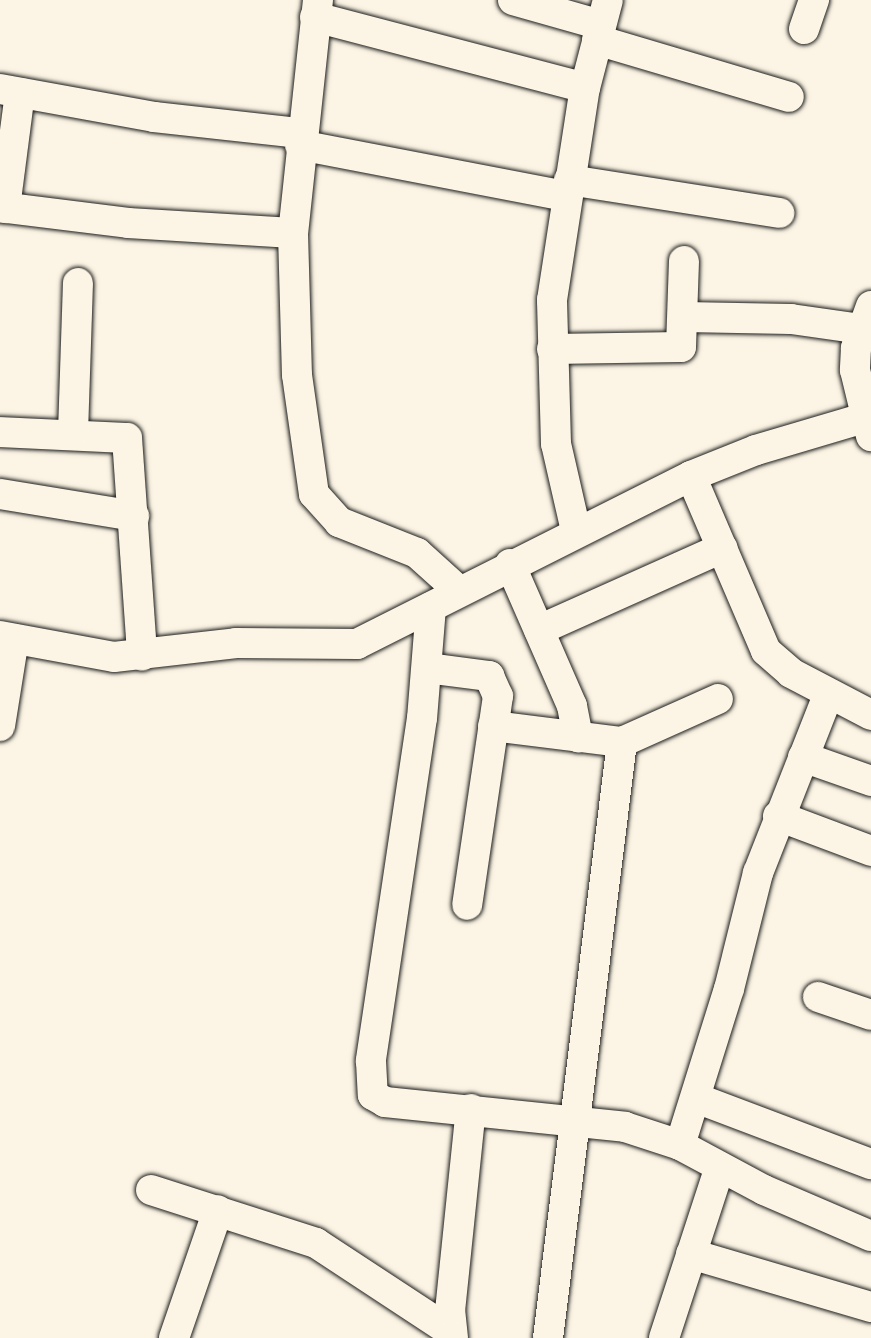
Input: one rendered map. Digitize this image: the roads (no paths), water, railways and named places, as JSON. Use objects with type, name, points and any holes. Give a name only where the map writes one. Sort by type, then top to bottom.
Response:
[{"type":"street","points":[[513,0],[602,22],[789,97]]},
{"type":"street","points":[[804,29],[814,0]]},
{"type":"street","points":[[459,591],[417,553],[339,522],[314,494],[297,375],[294,233],[300,139],[316,8],[585,88]]},
{"type":"street","points":[[576,531],[556,444],[552,300],[567,188],[585,88],[602,22]]},
{"type":"street","points":[[294,233],[128,223],[3,208],[10,91],[154,117],[300,139],[567,188],[779,213]]},
{"type":"street","points":[[552,349],[675,349],[684,343],[684,261]]},
{"type":"street","points":[[74,434],[78,282]]},
{"type":"street","points":[[0,726],[7,637],[92,656],[142,655],[236,643],[357,644],[510,564],[691,476],[756,450],[869,423],[855,370],[866,317],[791,319],[684,317]]},
{"type":"street","points":[[0,432],[127,438],[142,655]]},
{"type":"street","points":[[691,476],[766,651],[828,694],[871,715]]},
{"type":"street","points":[[0,494],[134,516]]},
{"type":"street","points":[[539,630],[722,548]]},
{"type":"street","points":[[510,564],[572,706],[578,737]]},
{"type":"street","points":[[431,607],[428,668],[369,1081],[373,1095],[385,1102],[471,1109],[626,1127],[680,1144],[720,1167],[871,1236]]},
{"type":"street","points":[[428,668],[489,676],[498,696],[467,905]]},
{"type":"street","points":[[680,1144],[696,1098],[778,816],[828,694]]},
{"type":"street","points":[[493,726],[622,741],[718,699]]},
{"type":"street","points":[[548,1338],[622,741]]},
{"type":"street","points":[[802,757],[871,780]]},
{"type":"street","points":[[778,816],[871,851]]},
{"type":"street","points":[[818,997],[871,1015]]},
{"type":"street","points":[[696,1098],[871,1164]]},
{"type":"street","points":[[152,1190],[316,1243],[452,1335],[471,1109]]},
{"type":"street","points":[[664,1338],[720,1167]]},
{"type":"street","points":[[174,1338],[218,1210]]},
{"type":"street","points":[[691,1254],[871,1307]]}]
